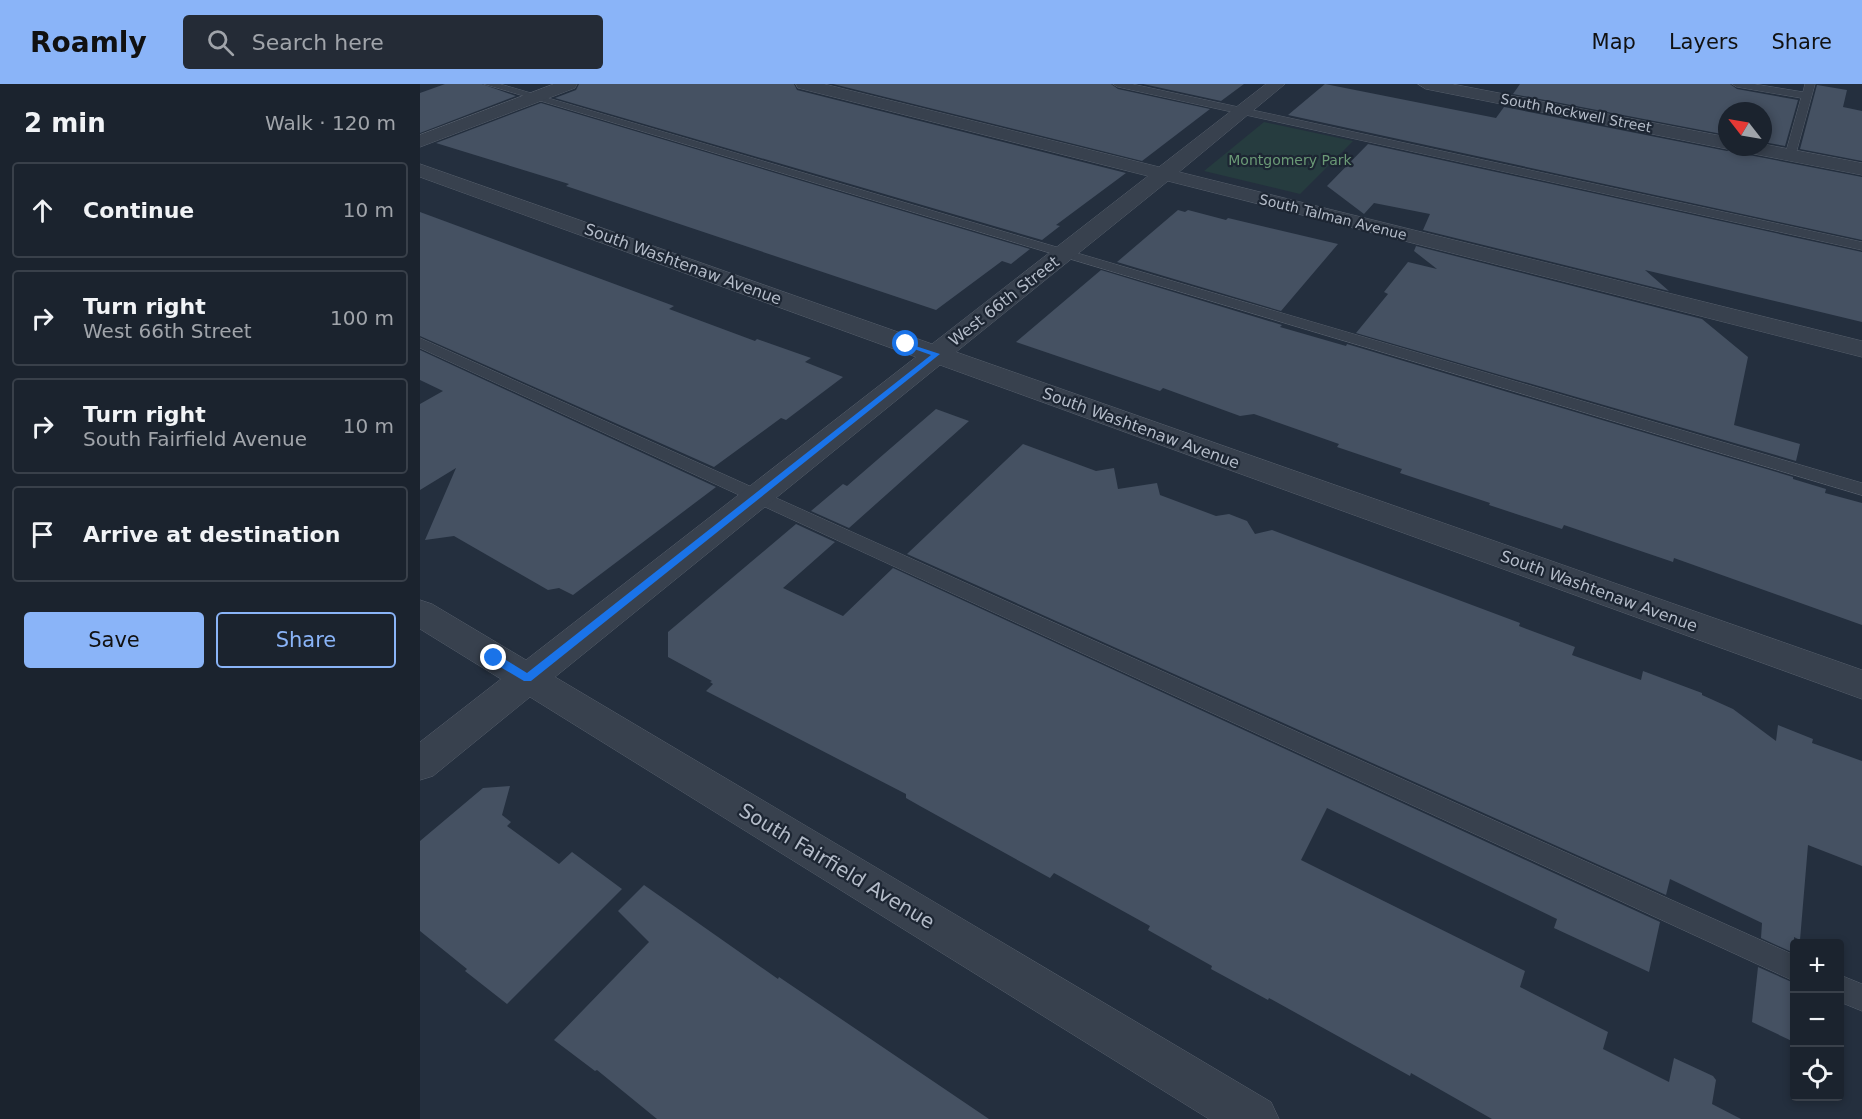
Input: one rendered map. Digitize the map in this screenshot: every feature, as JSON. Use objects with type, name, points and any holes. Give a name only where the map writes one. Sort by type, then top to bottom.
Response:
[{"type":"street","points":[[420,141],[569,84]]},
{"type":"street","name":"South Talman Avenue","points":[[804,84],[1862,349]]},
{"type":"street","name":"West 66th Street","points":[[420,764],[1277,84]]},
{"type":"street","name":"South Rockwell Street","points":[[1426,84],[1718,141]]},
{"type":"street","points":[[1772,151],[1862,169]]},
{"type":"street","name":"South Washtenaw Avenue","points":[[420,170],[1862,685]]},
{"type":"street","name":"South Fairfield Avenue","points":[[420,613],[1254,1119]]},
{"type":"lane","points":[[489,84],[1862,489]]},
{"type":"lane","points":[[1118,84],[1862,246]]},
{"type":"lane","points":[[1737,84],[1806,96]]},
{"type":"lane","points":[[1791,155],[1810,84]]},
{"type":"lane","points":[[420,342],[1790,966]]},
{"type":"lane","points":[[1844,990],[1862,998]]},
{"type":"green space","name":"Montgomery Park","points":[[1264,122],[1353,141],[1300,194],[1204,171]]},
{"type":"building","points":[[445,84],[482,84],[516,96],[420,133],[420,93]]},
{"type":"building","points":[[579,84],[794,84],[797,90],[1126,173],[1056,225],[1060,226],[1042,240],[555,98],[576,90]]},
{"type":"building","points":[[833,84],[1111,84],[1118,89],[1210,109],[1142,161]]},
{"type":"building","points":[[1143,84],[1244,84],[1221,101]]},
{"type":"building","points":[[1325,84],[1496,118],[1504,107],[1718,149],[1718,156],[1754,156],[1862,177],[1862,240],[1288,115]]},
{"type":"building","points":[[1520,84],[1730,84],[1737,89],[1798,100],[1785,146],[1772,144],[1772,102],[1718,102],[1718,133],[1513,94]]},
{"type":"building","points":[[1817,85],[1847,90],[1843,107],[1862,111],[1862,161],[1800,149]]},
{"type":"building","points":[[541,103],[1030,249],[1011,264],[1002,261],[936,310],[566,186],[569,184],[436,143]]},
{"type":"building","points":[[1368,144],[1862,252],[1862,322],[1645,270],[1669,291],[1423,230],[1430,214],[1374,203],[1364,214],[1327,186]]},
{"type":"building","points":[[1178,210],[1185,212],[1188,210],[1226,220],[1228,218],[1338,244],[1281,311],[1117,262]]},
{"type":"building","points":[[420,212],[674,306],[669,309],[755,341],[757,339],[811,358],[805,362],[843,377],[786,420],[781,418],[714,467],[420,336]]},
{"type":"building","points":[[1416,246],[1702,319],[1748,357],[1734,425],[1800,444],[1796,461],[1356,333],[1388,294],[1384,292],[1408,262],[1437,269],[1414,251]]},
{"type":"building","points":[[1101,270],[1282,325],[1280,327],[1346,346],[1347,344],[1793,477],[1793,479],[1826,489],[1825,493],[1862,503],[1862,625],[1674,558],[1673,562],[1564,525],[1562,529],[1489,505],[1490,503],[1400,473],[1402,469],[1337,447],[1339,444],[1254,414],[1240,416],[1163,388],[1160,391],[1016,342]]},
{"type":"building","points":[[420,350],[716,487],[573,595],[559,588],[548,590],[454,536],[425,540],[456,468],[420,490],[420,404],[443,391],[420,380]]},
{"type":"building","points":[[936,409],[969,421],[849,528],[811,511],[843,484],[847,486]]},
{"type":"building","points":[[1023,444],[1096,471],[1114,468],[1118,489],[1157,483],[1160,495],[1216,516],[1229,514],[1247,521],[1255,534],[1272,530],[1520,623],[1519,626],[1575,647],[1572,655],[1641,680],[1643,671],[1702,693],[1733,709],[1776,741],[1778,725],[1813,739],[1812,743],[1862,761],[1862,866],[1808,845],[1800,939],[1794,937],[1790,939],[1790,951],[1761,938],[1762,923],[1670,879],[1666,895],[907,554]]},
{"type":"building","points":[[796,524],[835,542],[783,588],[843,616],[893,568],[1660,922],[1649,972],[1554,928],[1557,919],[1327,808],[1301,860],[1525,971],[1520,987],[1608,1032],[1603,1049],[1669,1082],[1674,1058],[1713,1076],[1716,1080],[1712,1104],[1741,1119],[1492,1119],[1411,1073],[1410,1076],[1269,998],[1268,1000],[1211,969],[1212,966],[1148,930],[1150,926],[1054,873],[1050,878],[906,798],[906,794],[706,691],[713,684],[710,682],[712,681],[668,657],[668,632]]},
{"type":"building","points":[[510,786],[502,815],[511,822],[507,826],[559,864],[572,852],[622,889],[507,1004],[420,931],[420,841],[483,788]]},
{"type":"building","points":[[644,885],[778,979],[779,977],[989,1119],[657,1119],[597,1070],[595,1071],[554,1040],[649,942],[618,911]]},
{"type":"building","points":[[1758,967],[1790,981],[1790,1040],[1752,1022]]},
{"type":"route","points":[[494,658],[527,678],[936,354],[906,344]]}]
